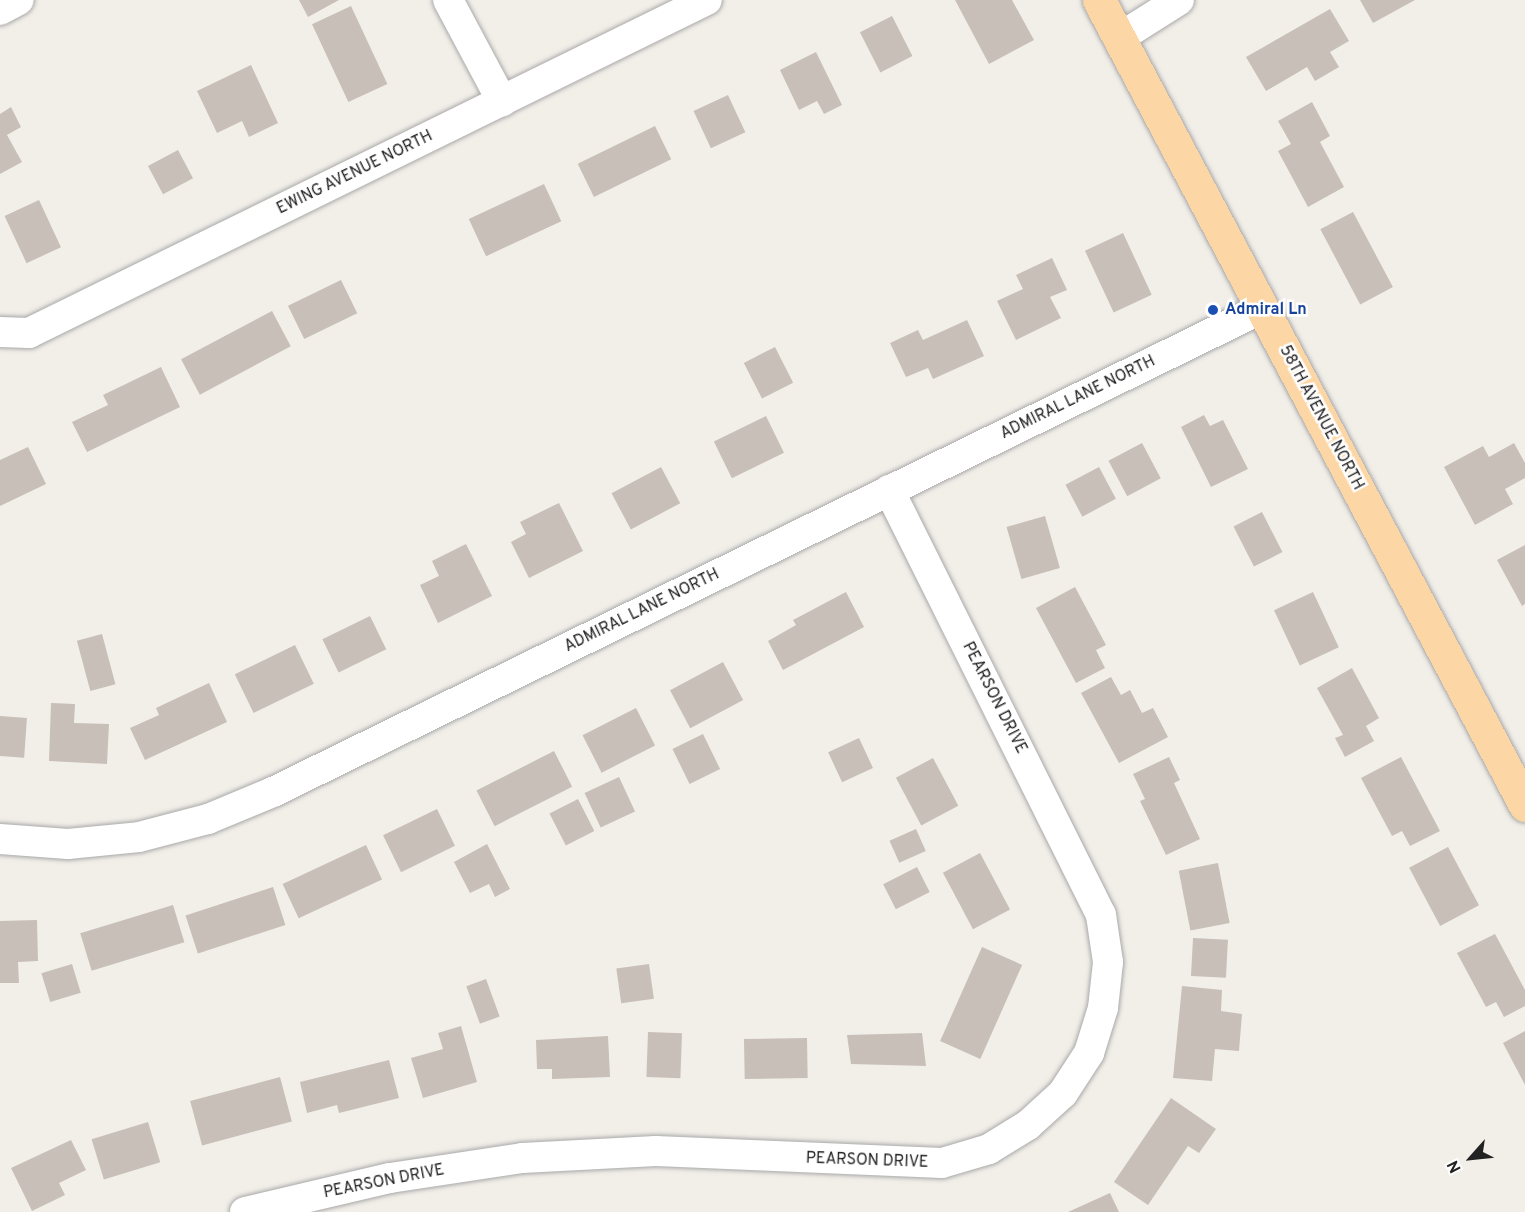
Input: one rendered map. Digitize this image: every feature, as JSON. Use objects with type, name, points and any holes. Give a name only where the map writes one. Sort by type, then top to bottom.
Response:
[{"type":"main road","name":"58TH AVENUE NORTH","points":[[1099,0],[1525,805]]},
{"type":"street","points":[[0,10],[19,0]]},
{"type":"street","points":[[448,0],[502,101]]},
{"type":"street","name":"EWING AVENUE NORTH","points":[[0,332],[29,333],[707,0]]},
{"type":"street","points":[[1119,38],[1179,0]]},
{"type":"street","name":"ADMIRAL LANE NORTH","points":[[0,839],[68,844],[139,837],[208,819],[1263,308]]},
{"type":"street","name":"PEARSON DRIVE","points":[[245,1212],[390,1178],[522,1158],[656,1151],[942,1163],[989,1149],[1028,1125],[1063,1093],[1089,1053],[1103,1008],[1108,962],[1101,915],[889,490]]},
{"type":"building","points":[[299,0],[339,0],[308,17]]},
{"type":"building","points":[[955,0],[1012,0],[1034,40],[989,64]]},
{"type":"building","points":[[1360,0],[1415,0],[1373,23]]},
{"type":"building","points":[[351,6],[387,84],[348,102],[312,24]]},
{"type":"building","points":[[1330,9],[1349,41],[1330,52],[1339,67],[1315,81],[1307,67],[1266,91],[1246,57]]},
{"type":"building","points":[[892,16],[912,56],[880,72],[860,32]]},
{"type":"building","points":[[816,52],[842,105],[824,114],[817,101],[799,110],[780,70]]},
{"type":"building","points":[[251,65],[278,123],[249,137],[242,121],[217,133],[197,91]]},
{"type":"building","points":[[728,95],[745,132],[711,148],[694,111]]},
{"type":"building","points":[[1312,102],[1330,136],[1320,142],[1344,187],[1308,207],[1278,151],[1291,144],[1278,121]]},
{"type":"building","points":[[11,107],[21,127],[7,135],[22,162],[0,174],[0,114]]},
{"type":"building","points":[[655,126],[671,159],[594,197],[578,164]]},
{"type":"building","points":[[178,150],[193,178],[163,194],[148,166]]},
{"type":"building","points":[[544,184],[561,221],[486,256],[469,219]]},
{"type":"building","points":[[39,200],[61,247],[27,263],[5,216]]},
{"type":"building","points":[[1353,212],[1393,287],[1360,304],[1320,229]]},
{"type":"building","points":[[1123,233],[1152,295],[1114,312],[1085,251]]},
{"type":"building","points":[[1052,258],[1067,290],[1050,297],[1061,318],[1016,340],[997,301],[1023,289],[1016,275]]},
{"type":"building","points":[[341,280],[357,313],[304,339],[288,306]]},
{"type":"building","points":[[272,311],[291,346],[200,395],[181,359]]},
{"type":"building","points":[[967,320],[984,356],[933,379],[928,368],[906,377],[890,343],[918,330],[923,340]]},
{"type":"building","points":[[775,347],[793,383],[762,399],[744,363]]},
{"type":"building","points":[[161,367],[180,407],[87,452],[72,422],[108,405],[103,395]]},
{"type":"building","points":[[1204,415],[1210,426],[1223,420],[1248,469],[1211,487],[1181,427]]},
{"type":"building","points":[[766,416],[784,453],[732,478],[714,441]]},
{"type":"building","points":[[1142,443],[1161,478],[1127,496],[1108,461]]},
{"type":"building","points":[[1514,443],[1525,463],[1525,478],[1505,489],[1513,504],[1475,525],[1444,467],[1483,446],[1489,457]]},
{"type":"building","points":[[28,447],[46,484],[0,506],[0,460]]},
{"type":"building","points":[[661,467],[680,503],[631,529],[612,493]]},
{"type":"building","points":[[1099,467],[1116,499],[1082,517],[1065,485]]},
{"type":"building","points":[[559,503],[583,551],[529,578],[511,542],[526,534],[520,522]]},
{"type":"building","points":[[1262,512],[1282,552],[1254,567],[1233,527]]},
{"type":"building","points":[[1045,516],[1060,568],[1021,579],[1007,527]]},
{"type":"building","points":[[466,544],[492,596],[438,623],[420,585],[439,576],[432,561]]},
{"type":"building","points":[[1525,545],[1525,604],[1522,606],[1497,560]]},
{"type":"building","points":[[1075,587],[1106,645],[1096,650],[1105,668],[1076,683],[1036,608]]},
{"type":"building","points":[[846,592],[864,627],[783,670],[768,641],[796,625],[793,620]]},
{"type":"building","points":[[1313,592],[1339,647],[1300,665],[1274,610]]},
{"type":"building","points":[[370,616],[386,649],[339,672],[322,639]]},
{"type":"building","points":[[102,634],[115,684],[90,691],[77,641]]},
{"type":"building","points":[[295,645],[314,684],[254,713],[235,674]]},
{"type":"building","points":[[723,662],[743,700],[690,728],[670,690]]},
{"type":"building","points":[[1352,668],[1379,718],[1366,726],[1374,741],[1345,757],[1335,738],[1343,735],[1317,688]]},
{"type":"building","points":[[1111,677],[1121,695],[1130,690],[1142,713],[1153,708],[1168,737],[1119,763],[1081,693]]},
{"type":"building","points":[[209,683],[227,722],[145,760],[130,728],[159,715],[156,708]]},
{"type":"building","points":[[51,703],[75,704],[74,723],[109,724],[107,764],[49,761]]},
{"type":"building","points":[[636,708],[655,745],[602,773],[583,735]]},
{"type":"building","points":[[0,716],[27,718],[24,758],[0,756]]},
{"type":"building","points":[[703,734],[720,769],[690,784],[672,749]]},
{"type":"building","points":[[859,738],[873,768],[842,782],[828,752]]},
{"type":"building","points":[[554,751],[572,787],[495,826],[476,790]]},
{"type":"building","points":[[1169,757],[1180,780],[1174,783],[1200,839],[1166,855],[1140,801],[1145,799],[1133,774]]},
{"type":"building","points":[[1401,757],[1440,831],[1410,846],[1402,831],[1392,836],[1361,778]]},
{"type":"building","points":[[933,758],[958,806],[921,825],[896,778]]},
{"type":"building","points":[[619,777],[635,811],[601,827],[585,793]]},
{"type":"building","points":[[578,799],[594,831],[566,846],[549,814]]},
{"type":"building","points":[[437,809],[455,846],[401,872],[383,835]]},
{"type":"building","points":[[916,829],[926,851],[899,863],[890,841]]},
{"type":"building","points":[[487,844],[510,889],[495,897],[489,884],[470,893],[454,862]]},
{"type":"building","points":[[366,845],[382,879],[299,918],[283,884]]},
{"type":"building","points":[[1448,847],[1479,905],[1440,926],[1409,868]]},
{"type":"building","points":[[980,853],[1010,910],[973,929],[943,873]]},
{"type":"building","points":[[1218,863],[1230,923],[1190,931],[1179,871]]},
{"type":"building","points":[[917,867],[930,892],[896,909],[883,884]]},
{"type":"building","points":[[273,887],[285,925],[198,953],[186,915]]},
{"type":"building","points":[[173,905],[184,942],[92,971],[80,933]]},
{"type":"building","points":[[37,920],[38,961],[18,962],[19,983],[0,983],[0,921]]},
{"type":"building","points":[[1495,934],[1525,990],[1525,1006],[1504,1017],[1496,1002],[1486,1007],[1457,953]]},
{"type":"building","points":[[1193,938],[1228,940],[1226,978],[1191,976]]},
{"type":"building","points":[[982,947],[1022,965],[980,1059],[940,1041]]},
{"type":"building","points":[[72,964],[81,993],[50,1002],[41,973]]},
{"type":"building","points":[[649,964],[654,999],[621,1003],[616,969]]},
{"type":"building","points":[[486,979],[500,1017],[480,1024],[466,986]]},
{"type":"building","points":[[1182,986],[1222,990],[1221,1011],[1242,1014],[1239,1051],[1215,1049],[1212,1081],[1173,1078]]},
{"type":"building","points":[[461,1026],[477,1082],[423,1098],[411,1058],[443,1049],[438,1033]]},
{"type":"building","points":[[1525,1031],[1525,1085],[1503,1043]]},
{"type":"building","points":[[648,1032],[682,1033],[680,1078],[646,1077]]},
{"type":"building","points":[[922,1033],[926,1066],[851,1064],[847,1035]]},
{"type":"building","points":[[608,1036],[610,1077],[552,1079],[552,1069],[537,1069],[536,1040]]},
{"type":"building","points":[[807,1038],[808,1078],[745,1079],[744,1039]]},
{"type":"building","points":[[389,1060],[399,1098],[339,1113],[337,1105],[307,1113],[300,1082]]},
{"type":"building","points":[[280,1077],[292,1121],[202,1146],[190,1101]]},
{"type":"building","points":[[1171,1098],[1216,1129],[1199,1153],[1188,1146],[1148,1205],[1114,1182]]},
{"type":"building","points":[[148,1122],[160,1162],[104,1179],[92,1139]]},
{"type":"building","points":[[71,1140],[86,1170],[59,1183],[65,1195],[32,1211],[11,1168]]},
{"type":"building","points":[[1110,1193],[1119,1212],[1068,1212]]},
{"type":"place","name":"Admiral Ln","points":[[1213,310]]}]
